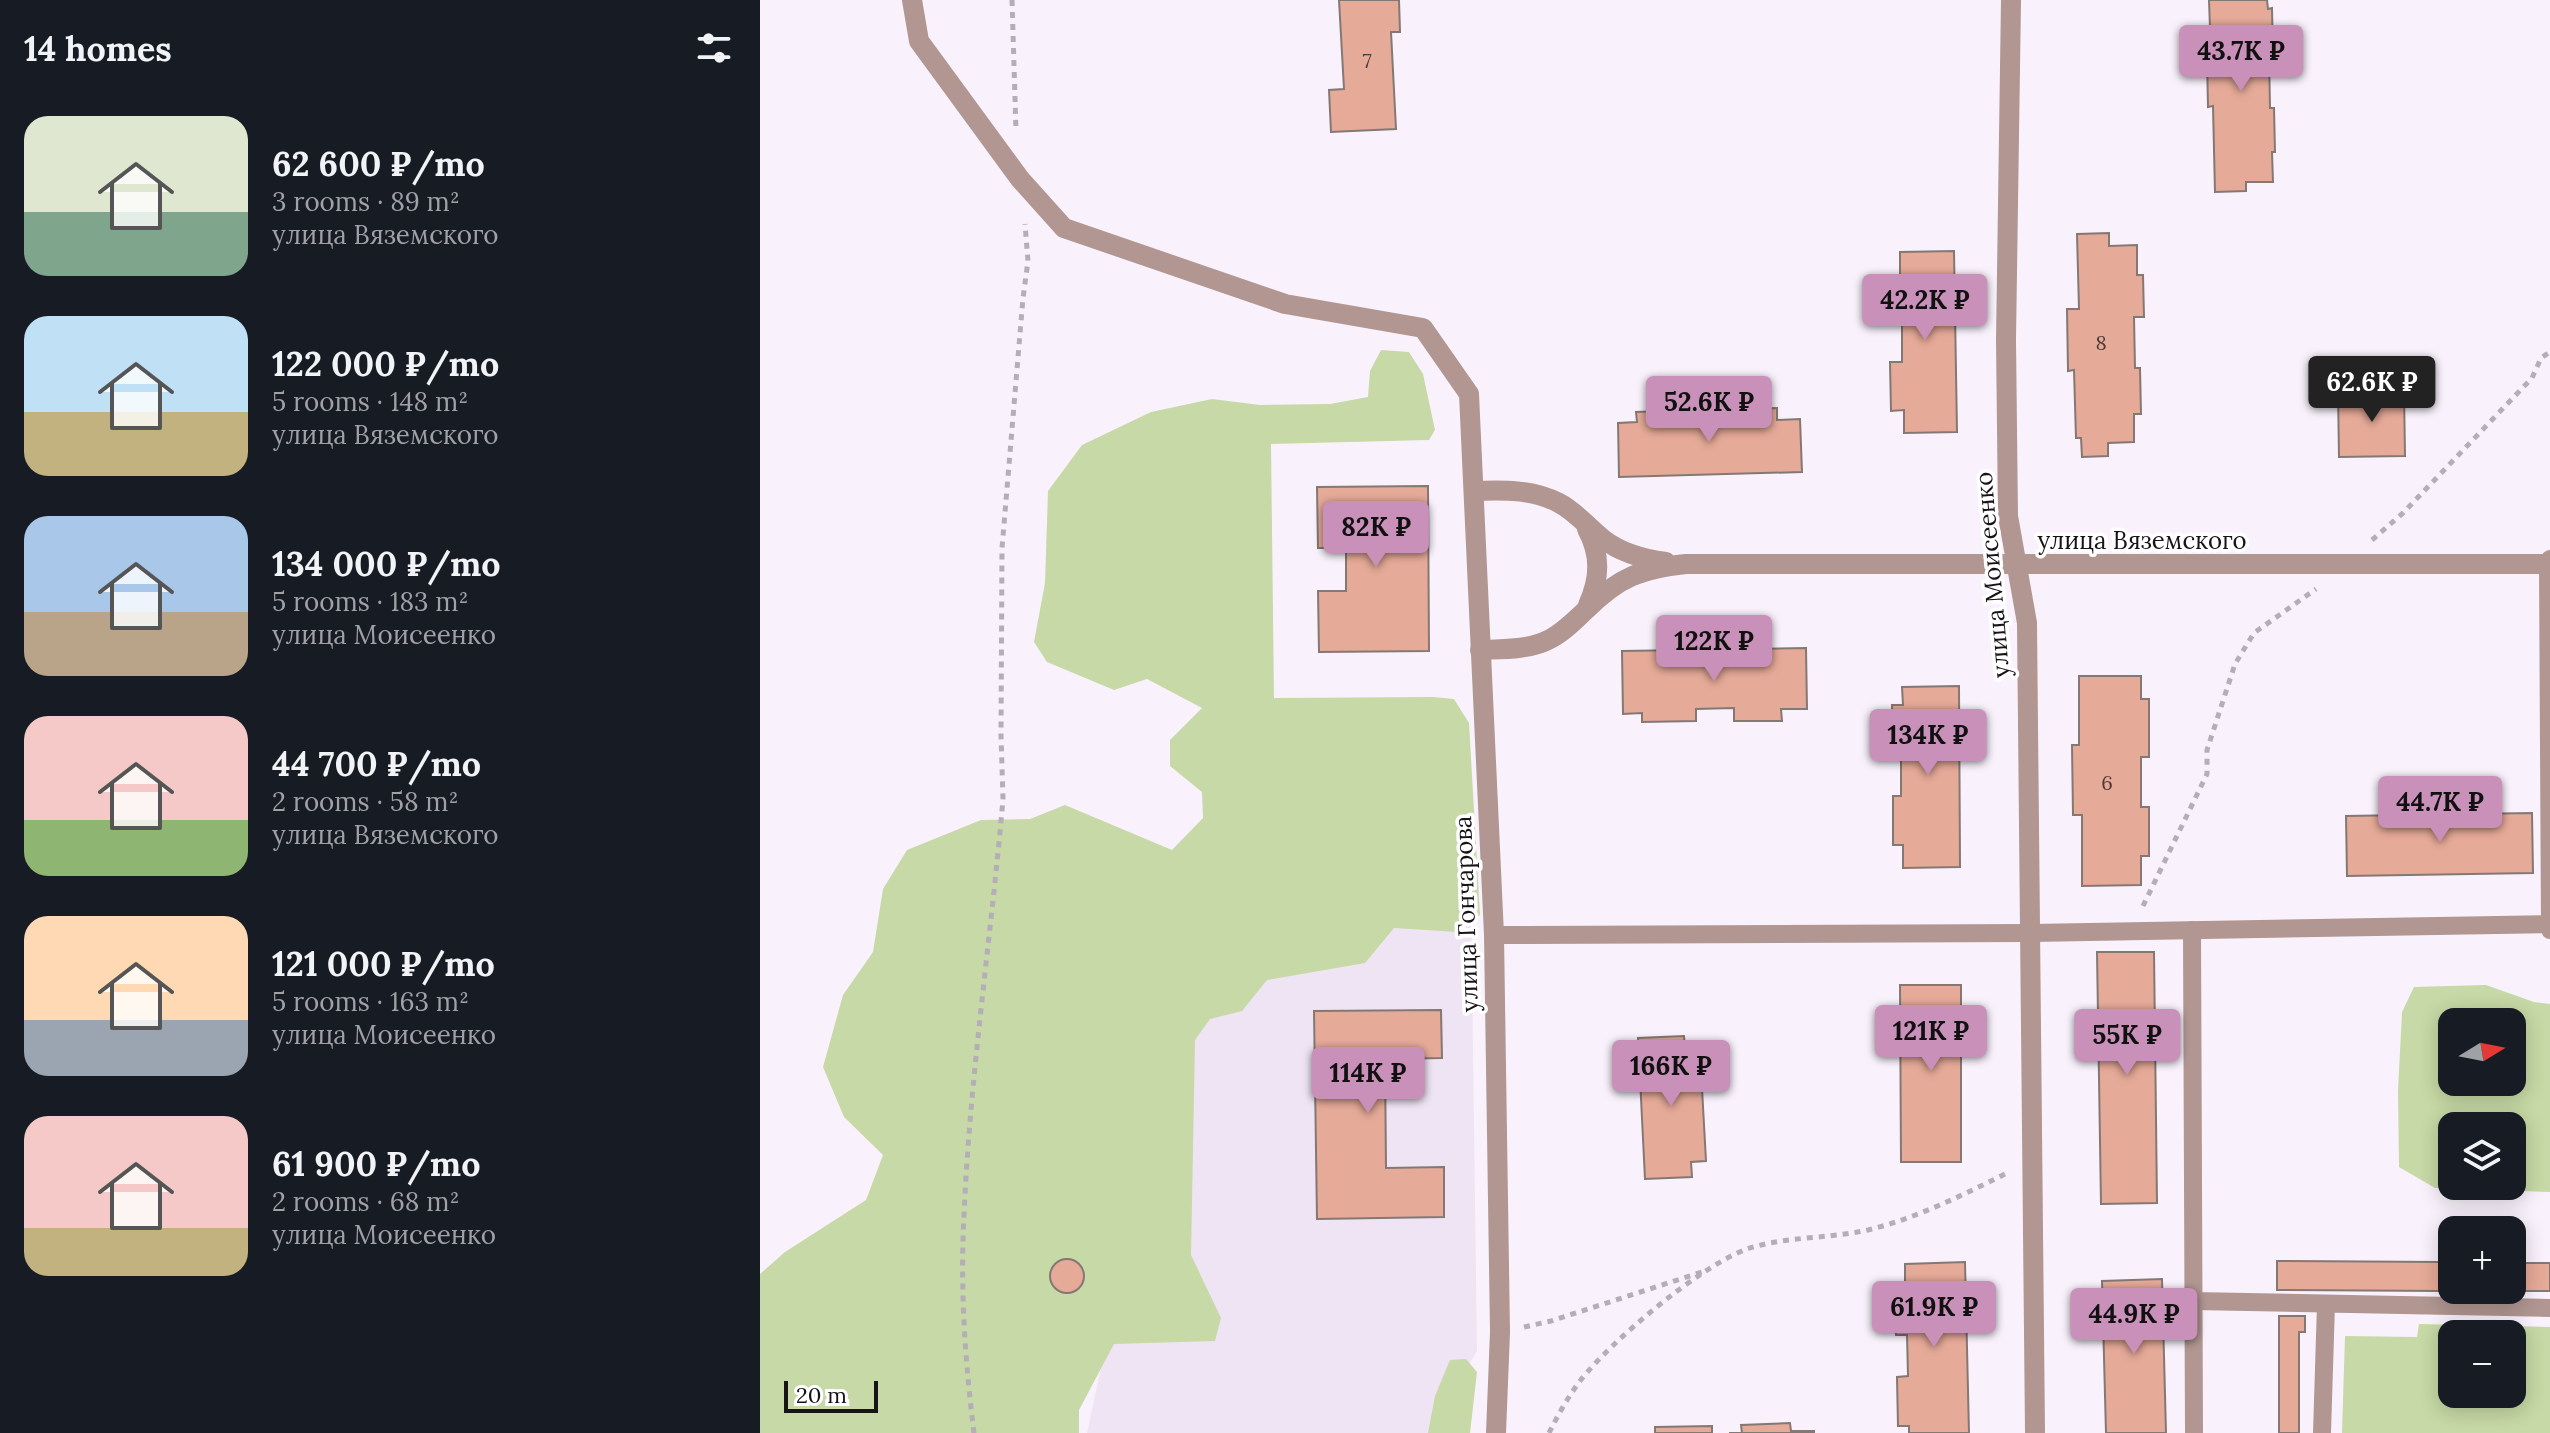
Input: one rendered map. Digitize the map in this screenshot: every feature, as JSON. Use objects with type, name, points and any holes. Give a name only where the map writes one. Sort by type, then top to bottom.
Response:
[{"type":"street","points":[[912,0],[919,41],[1020,179]]},
{"type":"street","name":"улица Моисеенко","points":[[2011,0],[2008,516],[2027,623],[2035,1433]]},
{"type":"street","name":"улица Гончарова","points":[[1020,179],[1064,228],[1285,304],[1423,328],[1469,394],[1494,935],[1500,1332],[1496,1433]]},
{"type":"street","points":[[1474,491],[1509,490],[1537,494],[1562,504],[1605,541],[1626,553],[1650,560],[1686,564]]},
{"type":"street","points":[[1583,521],[1595,544],[1598,566],[1597,585],[1587,608]]},
{"type":"street","name":"улица Вяземского","points":[[1686,564],[2549,563]]},
{"type":"street","points":[[1480,650],[1517,648],[1548,641],[1568,627],[1608,588],[1628,576],[1653,568],[1686,564]]},
{"type":"lane","points":[[1494,935],[2029,933],[2550,926],[2549,563]]},
{"type":"lane","points":[[2192,930],[2194,1433]]},
{"type":"lane","points":[[2193,1301],[2550,1308]]},
{"type":"lane","points":[[2322,1433],[2326,1304]]},
{"type":"path","points":[[1012,0],[1020,179]]},
{"type":"path","points":[[974,1433],[965,1336],[964,1215],[1003,799],[1002,548],[1009,440],[1027,279],[1025,221]]},
{"type":"path","points":[[2127,931],[2151,892],[2207,774],[2207,750],[2235,664],[2254,633],[2305,598],[2403,513],[2532,378],[2541,358],[2550,352]]},
{"type":"path","points":[[1549,1433],[1580,1381],[1614,1343],[1706,1271],[1745,1250],[1864,1231],[1902,1221],[2031,1161]]},
{"type":"path","points":[[1500,1332],[1551,1321],[1706,1271]]},
{"type":"shaded area","points":[[1471,896],[1477,1351],[1429,1433],[1087,1433],[1108,1335],[1183,899]]},
{"type":"green space","points":[[1381,350],[1409,352],[1423,374],[1435,430],[1429,440],[1271,444],[1274,698],[1454,699],[1469,723],[1480,915],[1458,932],[1394,928],[1365,963],[1267,980],[1242,1011],[1210,1019],[1195,1040],[1191,1255],[1221,1318],[1215,1341],[1114,1344],[1079,1410],[1079,1433],[760,1433],[760,1274],[785,1252],[866,1200],[883,1155],[844,1117],[823,1067],[843,995],[873,952],[883,889],[907,850],[981,820],[1030,819],[1065,805],[1172,850],[1203,818],[1202,792],[1170,766],[1170,740],[1202,708],[1147,679],[1114,690],[1047,662],[1034,642],[1045,583],[1048,491],[1082,445],[1151,412],[1212,399],[1260,405],[1330,404],[1368,397],[1370,371]]},
{"type":"green space","points":[[2486,985],[2534,1002],[2550,1004],[2550,1192],[2526,1191],[2526,1112],[2438,1112],[2438,1188],[2399,1167],[2398,1091],[2402,1012],[2414,987]]},
{"type":"green space","points":[[2419,1324],[2438,1324],[2438,1408],[2526,1408],[2526,1326],[2550,1327],[2550,1433],[2342,1433],[2345,1336],[2417,1337]]},
{"type":"green space","points":[[1466,1359],[1477,1372],[1470,1433],[1428,1433],[1435,1396],[1450,1360]]},
{"type":"building","points":[[1339,0],[1399,0],[1400,32],[1391,32],[1396,129],[1331,132],[1329,90],[1344,89]]},
{"type":"building","points":[[2209,0],[2267,0],[2268,9],[2272,8],[2273,55],[2269,55],[2270,108],[2274,108],[2273,182],[2246,182],[2246,191],[2215,192],[2213,106],[2208,107],[2207,57],[2211,56]]},
{"type":"building","points":[[2109,233],[2109,246],[2137,245],[2137,275],[2143,275],[2144,317],[2134,317],[2135,368],[2140,368],[2141,414],[2134,414],[2134,442],[2108,443],[2108,456],[2082,457],[2081,438],[2076,438],[2074,370],[2068,371],[2067,309],[2079,309],[2077,234]]},
{"type":"building","points":[[1954,251],[1957,432],[1904,433],[1904,410],[1891,411],[1890,362],[1902,362],[1902,322],[1889,322],[1888,281],[1900,281],[1900,252]]},
{"type":"building","points":[[2404,391],[2405,456],[2339,457],[2338,392]]},
{"type":"building","points":[[1777,408],[1777,420],[1800,419],[1802,472],[1619,477],[1618,423],[1637,422],[1636,412],[1688,410],[1688,421],[1729,420],[1729,409]]},
{"type":"building","points":[[1428,486],[1429,651],[1319,652],[1318,591],[1346,591],[1346,548],[1318,548],[1317,487]]},
{"type":"building","points":[[1806,648],[1807,709],[1781,709],[1782,721],[1734,721],[1734,708],[1696,709],[1696,721],[1642,722],[1642,713],[1623,714],[1622,651]]},
{"type":"building","points":[[2079,676],[2141,676],[2141,699],[2149,699],[2149,757],[2141,757],[2141,807],[2149,807],[2149,856],[2141,856],[2141,885],[2082,886],[2082,815],[2073,815],[2072,745],[2079,745]]},
{"type":"building","points":[[1959,686],[1960,867],[1903,868],[1903,845],[1893,845],[1893,796],[1901,796],[1901,755],[1893,755],[1892,705],[1903,705],[1902,687]]},
{"type":"building","points":[[2532,813],[2533,873],[2347,876],[2346,816]]},
{"type":"building","points":[[2097,952],[2154,952],[2157,1203],[2101,1204]]},
{"type":"building","points":[[1900,985],[1961,985],[1961,1162],[1901,1162]]},
{"type":"building","points":[[1441,1010],[1442,1058],[1385,1059],[1386,1168],[1444,1167],[1444,1217],[1317,1219],[1314,1011]]},
{"type":"building","points":[[1684,1036],[1685,1052],[1700,1052],[1706,1161],[1691,1162],[1692,1177],[1645,1179],[1638,1038]]},
{"type":"building","points":[[1067,1259],[1079,1264],[1084,1276],[1079,1288],[1067,1293],[1055,1288],[1050,1276],[1055,1264]]},
{"type":"building","points":[[2277,1261],[2438,1262],[2438,1291],[2277,1290]]},
{"type":"building","points":[[1965,1262],[1969,1433],[1909,1433],[1909,1426],[1898,1426],[1897,1377],[1908,1376],[1907,1335],[1896,1335],[1894,1287],[1905,1287],[1905,1264]]},
{"type":"building","points":[[2526,1263],[2550,1263],[2550,1291],[2526,1291]]},
{"type":"building","points":[[2162,1279],[2166,1433],[2106,1433],[2102,1281]]},
{"type":"building","points":[[2279,1316],[2305,1316],[2305,1332],[2299,1332],[2299,1433],[2279,1433]]},
{"type":"building","points":[[1790,1423],[1791,1431],[1814,1431],[1814,1433],[1742,1433],[1741,1425]]},
{"type":"building","points":[[1712,1426],[1712,1433],[1655,1433],[1655,1427]]}]
